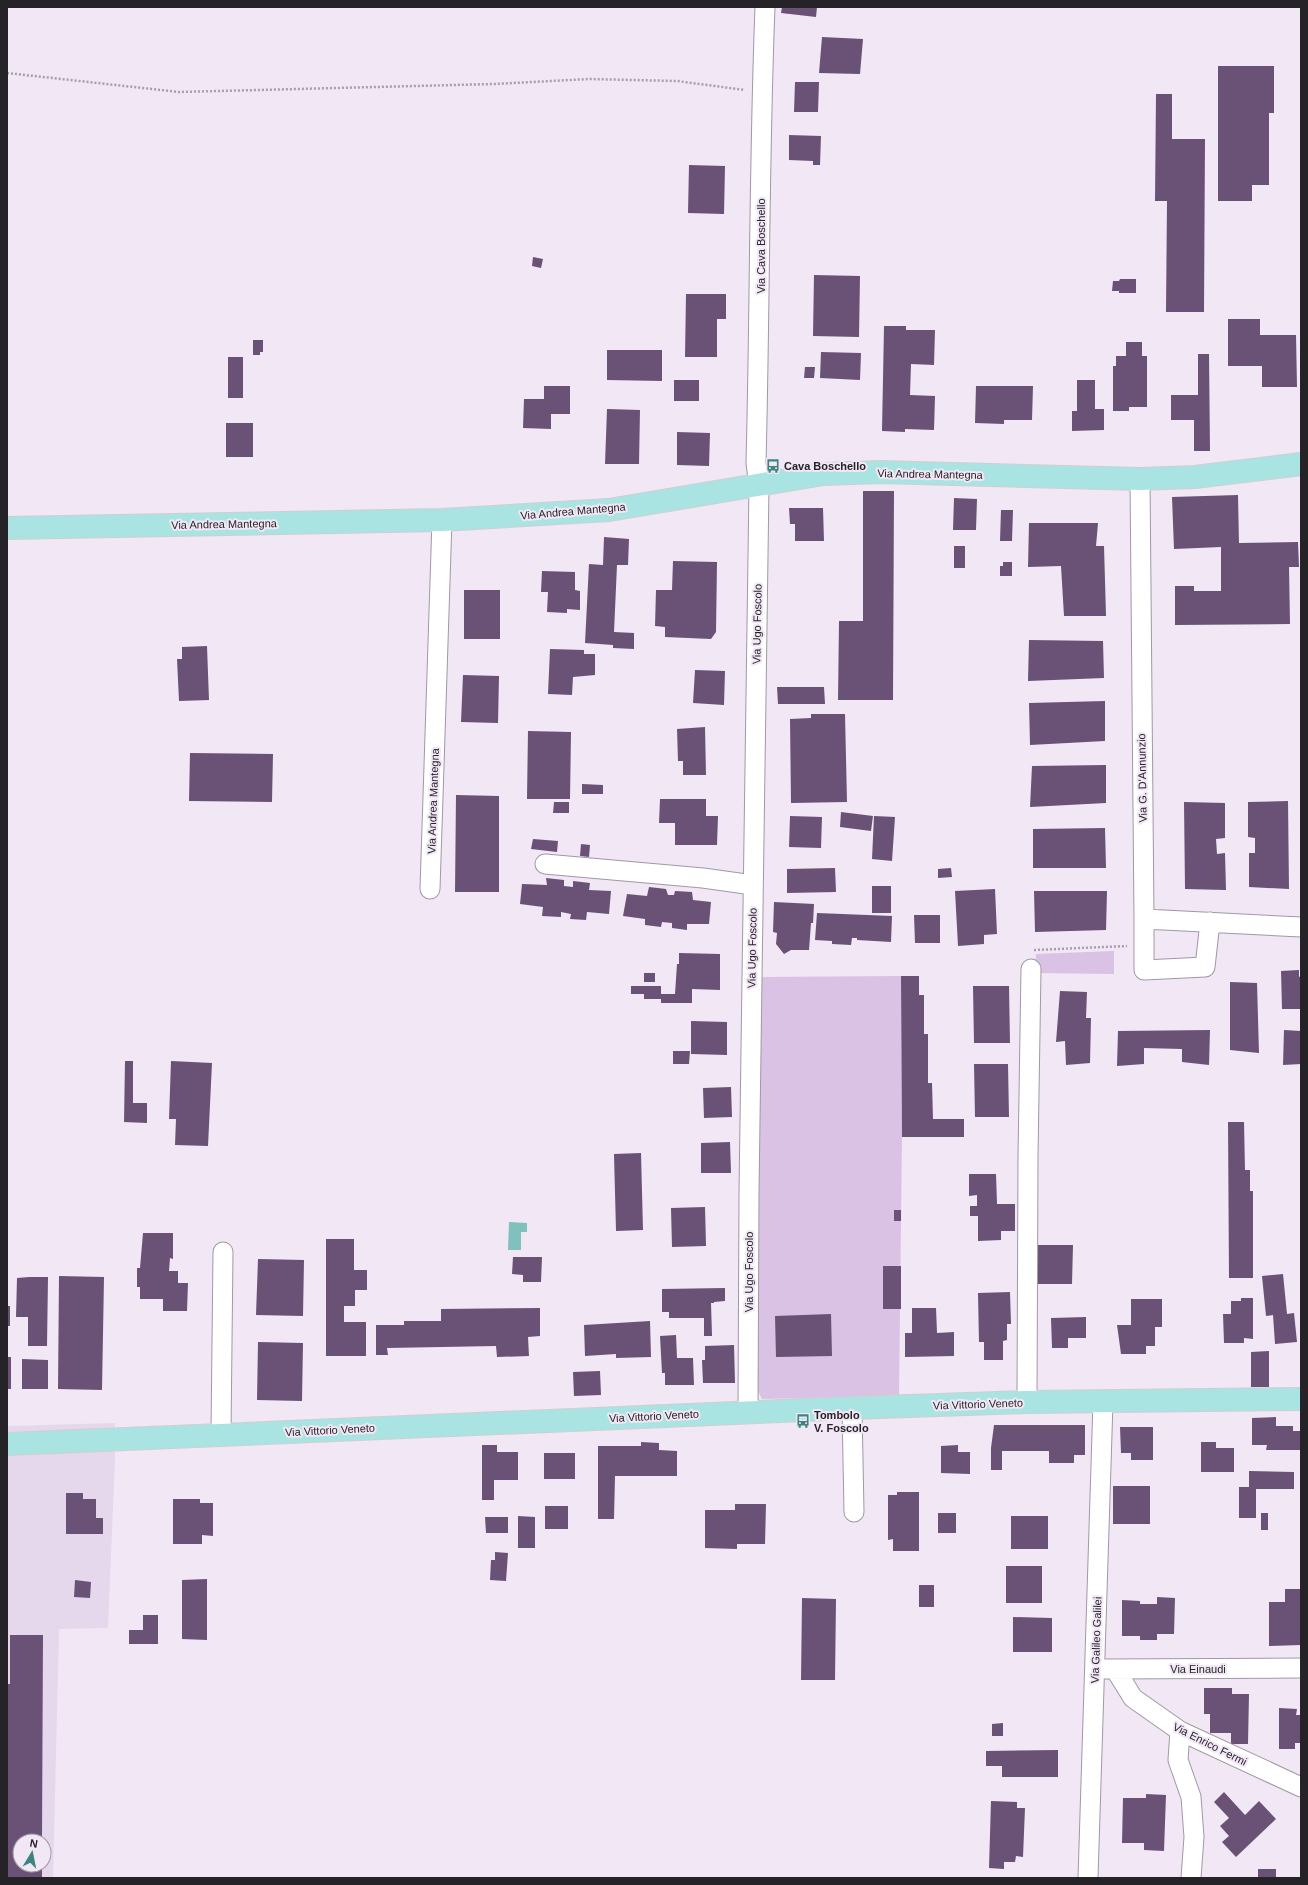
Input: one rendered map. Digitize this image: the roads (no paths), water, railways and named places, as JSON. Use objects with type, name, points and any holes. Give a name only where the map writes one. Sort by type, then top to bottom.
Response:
[{"type":"main road","name":"Via Andrea Mantegna","points":[[7,528],[442,520],[609,510],[823,474],[880,472],[1140,479],[1195,477],[1301,464]]},
{"type":"main road","name":"Via Vittorio Veneto","points":[[7,1444],[852,1408],[1027,1402],[1301,1399]]},
{"type":"street","name":"Via Cava Boschello","points":[[759,485],[756,463],[760,322],[762,92],[765,7]]},
{"type":"street","name":"Via G. D'Annunzio","points":[[1140,479],[1144,970],[1205,967],[1210,922]]},
{"type":"street","name":"Via Ugo Foscolo","points":[[748,1412],[753,885],[759,485]]},
{"type":"street","name":"Via Andrea Mantegna","points":[[430,889],[442,520]]},
{"type":"street","points":[[545,864],[703,878],[753,885]]},
{"type":"street","points":[[1144,919],[1301,927]]},
{"type":"street","points":[[1027,1402],[1031,969]]},
{"type":"street","points":[[221,1435],[223,1252]]},
{"type":"street","name":"Via Galileo Galilei","points":[[1088,1878],[1103,1402]]},
{"type":"street","points":[[852,1408],[854,1512]]},
{"type":"street","name":"Via Einaudi","points":[[1095,1668],[1301,1668]]},
{"type":"street","name":"Via Enrico Fermi","points":[[1115,1669],[1133,1698],[1180,1731],[1301,1787]]},
{"type":"street","points":[[1180,1731],[1178,1760],[1190,1797],[1194,1837],[1191,1878]]},
{"type":"place","name":"Cava Boschello","points":[[773,466]]},
{"type":"place","name":"Tombolo V. Foscolo","points":[[803,1421]]}]
